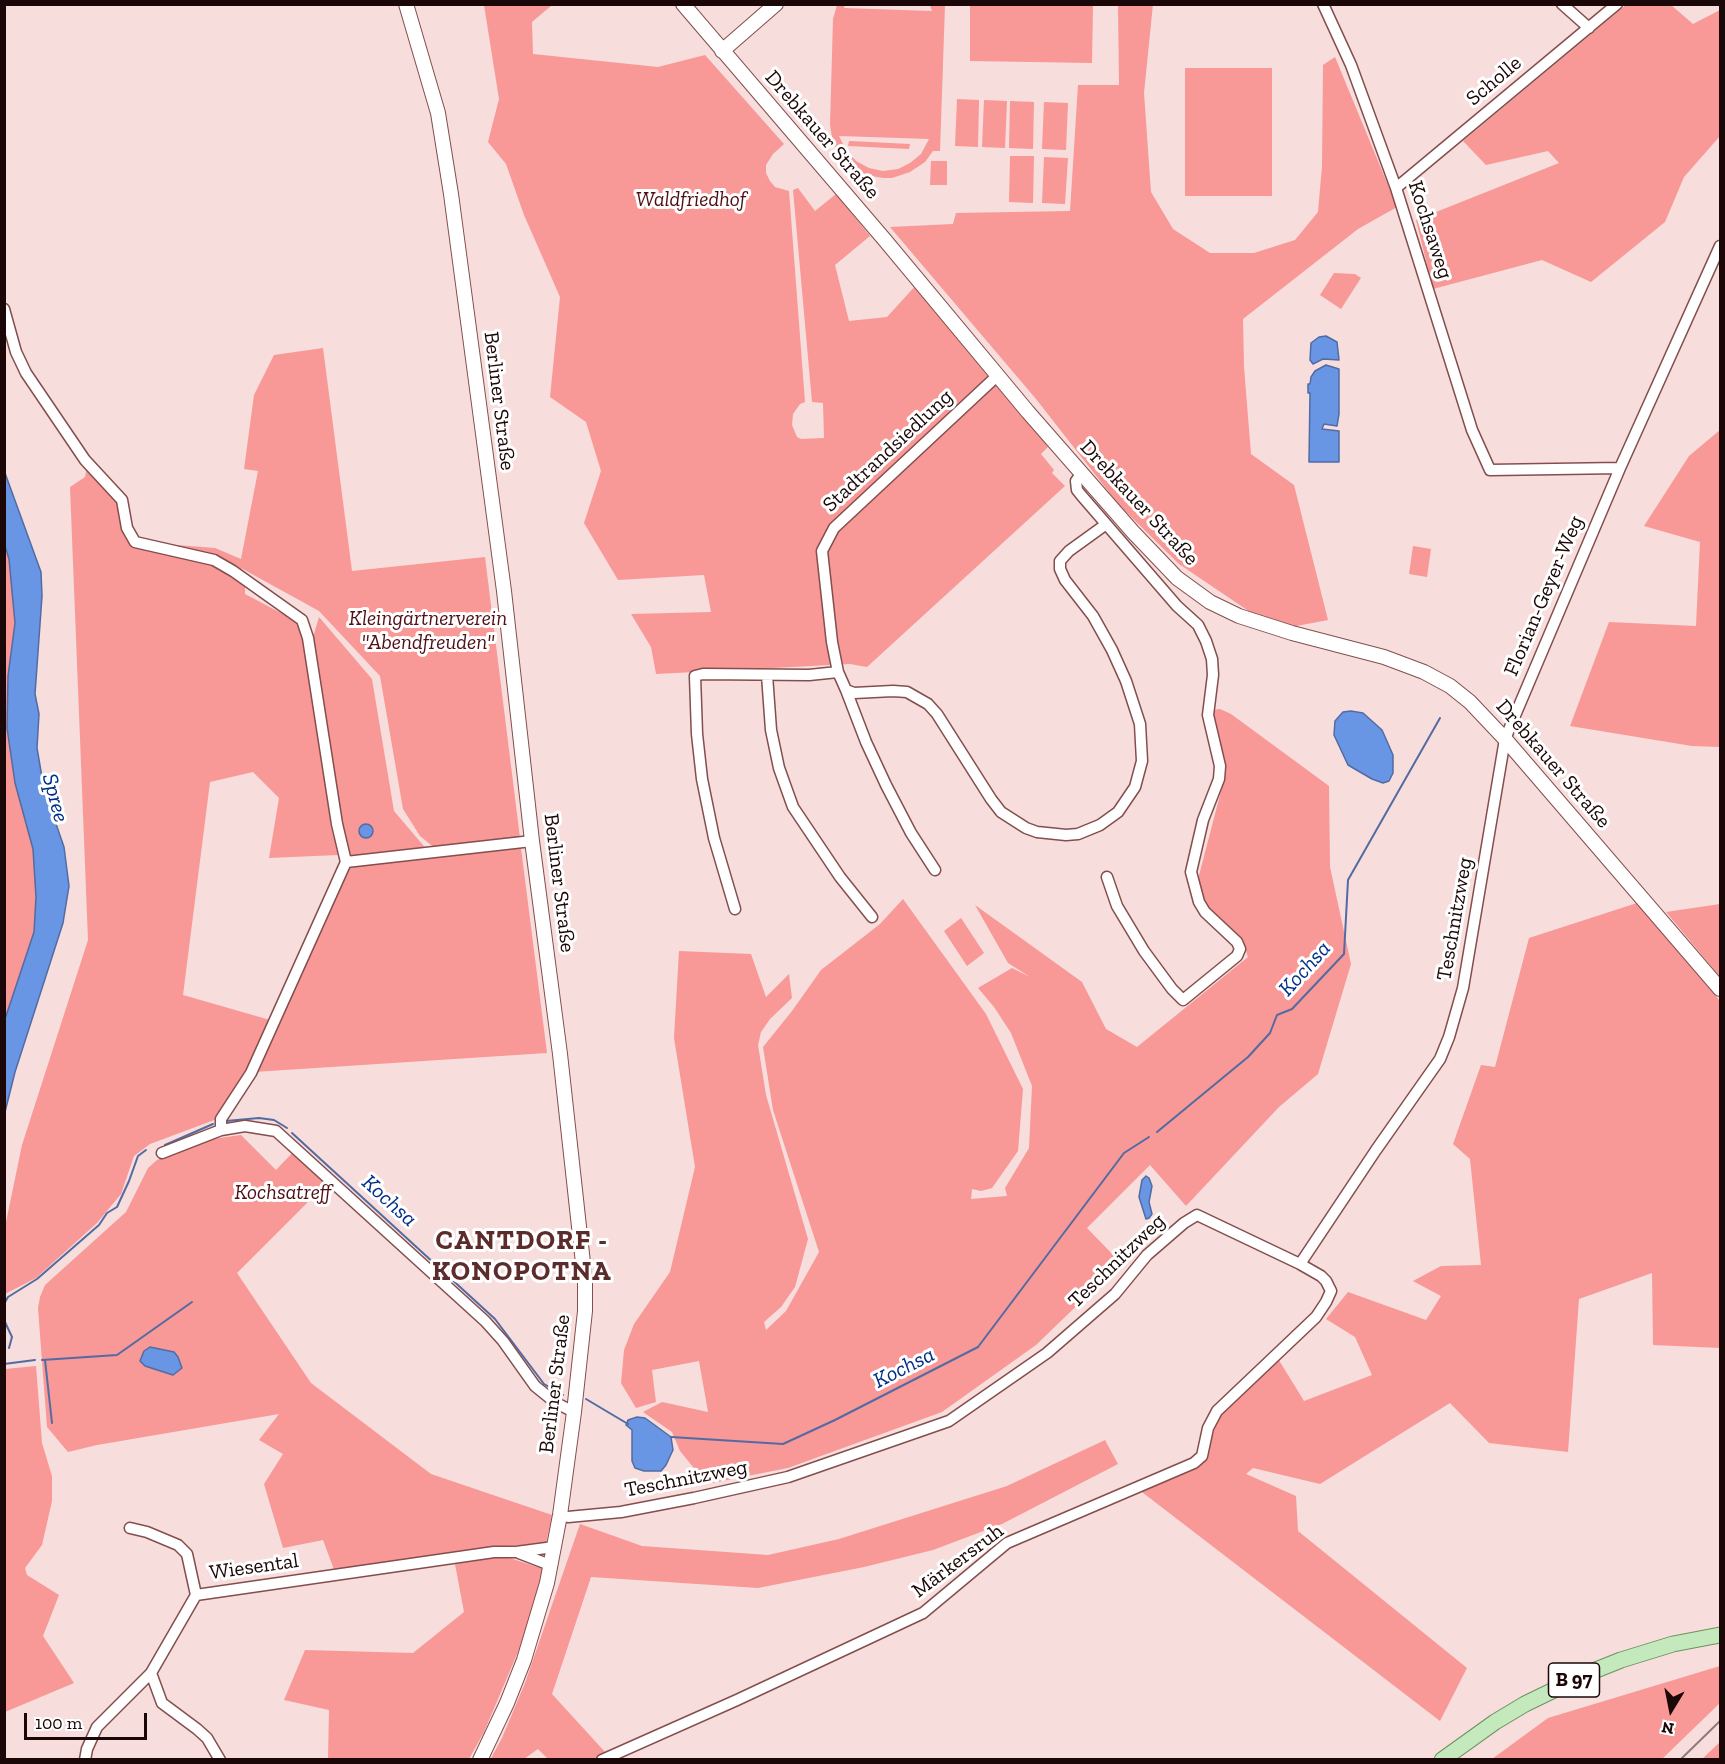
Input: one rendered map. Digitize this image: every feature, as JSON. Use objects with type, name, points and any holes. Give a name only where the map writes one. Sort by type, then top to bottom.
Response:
[{"type":"main road","name":"Berliner Straße","points":[[406,4],[438,113],[451,194],[504,591],[585,1281],[585,1311],[554,1547],[535,1626],[524,1660],[480,1760]]},
{"type":"main road","name":"Drebkauer Straße","points":[[683,4],[1132,532],[1178,578],[1210,602],[1239,616],[1292,633],[1384,657],[1424,672],[1449,686],[1470,702],[1505,739],[1720,989]]},
{"type":"main road","points":[[722,51],[776,4]]},
{"type":"main road","name":"B 97","points":[[1442,1760],[1495,1722],[1525,1704],[1591,1672],[1673,1644],[1720,1635]]},
{"type":"street","name":"Kochsaweg","points":[[1323,4],[1351,65],[1396,188],[1472,430],[1490,470],[1620,468]]},
{"type":"street","points":[[1562,4],[1589,28]]},
{"type":"street","name":"Scholle","points":[[1396,188],[1617,4]]},
{"type":"street","name":"Florian-Geyer-Weg","points":[[1505,739],[1620,468],[1720,246]]},
{"type":"street","points":[[4,309],[16,352],[26,373],[85,460],[122,500],[127,528],[135,542],[214,560],[251,582],[302,621],[308,638],[337,824],[346,862],[251,1073],[220,1119],[221,1130]]},
{"type":"street","name":"Stadtrandsiedlung","points":[[935,870],[911,833],[886,785],[838,672],[827,606],[822,551],[834,528],[850,512],[998,375]]},
{"type":"street","points":[[1082,473],[1077,479],[1077,490],[1177,606],[1198,625],[1212,659],[1213,675],[1208,715],[1221,766],[1219,779],[1203,820],[1191,872],[1199,902],[1205,912],[1237,942],[1240,949],[1237,956],[1183,1000],[1161,976],[1144,951],[1117,906],[1107,877]]},
{"type":"street","points":[[846,690],[854,693],[907,692],[928,704],[937,714],[1001,812],[1026,828],[1037,832],[1066,835],[1077,834],[1100,825],[1118,812],[1135,787],[1142,761],[1140,724],[1129,689],[1112,650],[1093,616],[1065,580],[1060,569],[1060,561],[1069,551],[1105,525]]},
{"type":"street","points":[[735,909],[714,838],[702,779],[697,734],[695,676],[703,674],[809,675],[838,672]]},
{"type":"street","points":[[767,675],[771,730],[779,768],[793,807],[840,877],[872,917]]},
{"type":"street","name":"Teschnitzweg","points":[[560,1515],[568,1517],[621,1512],[788,1477],[949,1421],[1047,1353],[1115,1293],[1147,1255],[1184,1223],[1197,1215],[1300,1264],[1440,1059],[1449,1037],[1463,988],[1505,739]]},
{"type":"street","points":[[346,862],[532,841]]},
{"type":"street","points":[[162,1153],[221,1130],[245,1126],[276,1131],[284,1136],[485,1321],[503,1341],[536,1386],[556,1403],[573,1412]]},
{"type":"street","name":"Märkersruh","points":[[602,1760],[737,1701],[923,1613],[1007,1543],[1194,1463],[1202,1456],[1208,1428],[1217,1411],[1316,1317],[1326,1302],[1331,1291],[1326,1281],[1300,1264]]},
{"type":"street","points":[[130,1528],[147,1532],[178,1545],[187,1554],[196,1595]]},
{"type":"street","name":"Wiesental","points":[[86,1760],[87,1749],[97,1727],[151,1673],[196,1595],[494,1552],[516,1552],[554,1547]]},
{"type":"street","name":"Wiesental","points":[[516,1552],[550,1565]]},
{"type":"street","points":[[151,1673],[162,1703],[207,1738],[220,1760]]},
{"type":"green space","points":[[1153,4],[1144,93],[1151,192],[1173,229],[1210,253],[1254,253],[1295,240],[1318,212],[1322,166],[1323,65],[1335,57],[1397,207],[1358,229],[1243,319],[1244,367],[1251,454],[1294,485],[1328,620],[1291,627],[1256,616],[1179,564],[1119,505],[1036,399],[890,227],[953,224],[956,213],[1070,211],[1078,85],[1119,85],[1118,5]]},
{"type":"green space","name":"Waldfriedhof","points":[[484,5],[552,5],[532,22],[533,54],[658,67],[705,55],[784,144],[773,154],[766,165],[766,173],[775,187],[789,191],[805,402],[800,404],[793,414],[792,425],[797,437],[801,439],[824,438],[823,403],[812,402],[793,190],[798,188],[815,211],[836,194],[870,236],[835,265],[849,321],[887,317],[918,283],[1048,447],[1041,454],[1054,470],[1052,473],[1065,486],[867,667],[850,664],[656,674],[651,647],[631,614],[711,612],[704,575],[618,580],[584,523],[601,471],[586,422],[550,397],[560,297],[524,215],[506,164],[488,142],[499,99]]},
{"type":"green space","points":[[837,5],[845,5],[844,8],[932,11],[930,5],[945,5],[940,151],[933,151],[925,162],[910,172],[892,178],[866,175],[857,171],[843,159],[833,143],[830,125],[833,19]],"holes":[[[839,136],[929,139],[921,154],[910,163],[898,169],[883,171],[869,168],[856,161],[846,150]]]},
{"type":"green space","points":[[970,5],[1093,5],[1092,63],[970,61]]},
{"type":"green space","points":[[1626,5],[1671,5],[1693,24],[1720,10],[1720,136],[1684,177],[1665,222],[1591,282],[1542,260],[1433,289],[1416,220],[1559,163],[1548,151],[1486,165],[1463,141]]},
{"type":"green space","points":[[1185,68],[1272,68],[1272,196],[1185,196]]},
{"type":"green space","points":[[957,99],[979,100],[978,147],[955,146]]},
{"type":"green space","points":[[984,100],[1007,101],[1005,148],[982,147]]},
{"type":"green space","points":[[1010,101],[1034,102],[1033,149],[1009,148]]},
{"type":"green space","points":[[1044,102],[1068,103],[1066,150],[1042,149]]},
{"type":"green space","points":[[849,141],[910,144],[909,149],[848,146]]},
{"type":"green space","points":[[1010,156],[1034,156],[1033,203],[1009,202]]},
{"type":"green space","points":[[1044,157],[1068,158],[1065,204],[1042,203]]},
{"type":"green space","points":[[931,161],[947,161],[947,185],[930,185]]},
{"type":"green space","points":[[1334,273],[1355,274],[1361,278],[1341,309],[1320,295]]},
{"type":"green space","name":"Kleingärtnerverein \"Abendfreuden\"","points":[[323,348],[352,571],[485,557],[520,838],[436,849],[420,836],[403,809],[380,676],[319,611],[241,568],[245,573],[245,594],[300,623],[306,641],[331,827],[338,855],[269,858],[279,798],[253,772],[210,782],[183,995],[270,1020],[245,1074],[217,1119],[150,1144],[134,1156],[121,1194],[97,1223],[36,1278],[5,1294],[5,1227],[22,1145],[88,940],[70,487],[85,477],[89,457],[125,499],[129,528],[139,542],[215,548],[241,559],[258,471],[244,469],[254,395],[274,355]]},
{"type":"green space","points":[[1720,430],[1720,747],[1692,746],[1570,726],[1609,622],[1696,626],[1700,542],[1644,526],[1689,456]]},
{"type":"green space","points":[[4,546],[9,559],[15,623],[8,676],[7,728],[15,783],[33,849],[36,897],[34,932],[5,1019]]},
{"type":"green space","points":[[1413,546],[1431,549],[1427,577],[1409,574]]},
{"type":"green space","points":[[319,617],[372,679],[394,811],[428,851],[356,858],[350,856],[347,851],[313,637]]},
{"type":"green space","points":[[1220,709],[1231,714],[1329,786],[1330,867],[1351,964],[1318,1074],[1279,1107],[1186,1206],[1150,1165],[1087,1228],[1121,1263],[1036,1345],[942,1412],[788,1468],[707,1484],[680,1451],[672,1432],[643,1412],[662,1402],[708,1412],[699,1361],[652,1370],[656,1402],[636,1408],[621,1383],[624,1350],[634,1324],[670,1272],[695,1167],[674,1038],[679,951],[751,954],[766,997],[789,974],[792,998],[770,1019],[761,1032],[758,1045],[766,1095],[808,1239],[795,1287],[781,1307],[764,1322],[766,1330],[786,1311],[819,1252],[773,1110],[763,1047],[821,970],[880,924],[903,899],[986,1014],[1023,1089],[1018,1151],[992,1188],[981,1191],[972,1189],[971,1199],[1007,1196],[1005,1188],[1029,1148],[1032,1086],[1011,1033],[978,988],[1012,968],[1030,977],[1008,963],[975,905],[1082,982],[1106,1029],[1137,1047],[1248,957],[1242,940],[1206,909],[1196,887],[1226,772],[1212,710]]},
{"type":"green space","points":[[521,848],[547,1053],[254,1072],[349,866]]},
{"type":"green space","points":[[1637,903],[1720,1001],[1720,1348],[1653,1345],[1652,1273],[1579,1299],[1568,1452],[1489,1443],[1450,1403],[1320,1484],[1253,1468],[1246,1474],[1296,1496],[1298,1531],[1467,1668],[1440,1721],[1138,1489],[1201,1464],[1219,1418],[1277,1357],[1304,1401],[1372,1375],[1355,1337],[1326,1319],[1348,1292],[1426,1320],[1441,1296],[1413,1281],[1441,1266],[1481,1265],[1470,1159],[1453,1144],[1481,1065],[1495,1067],[1529,938]]},
{"type":"green space","points":[[1720,904],[1720,977],[1666,912]]},
{"type":"green space","points":[[961,918],[984,953],[967,966],[944,931]]},
{"type":"green space","name":"Kochsatreff","points":[[241,1135],[276,1170],[296,1149],[329,1181],[237,1273],[311,1383],[431,1474],[552,1515],[546,1543],[495,1547],[336,1575],[323,1540],[283,1548],[264,1484],[283,1454],[259,1440],[279,1414],[68,1452],[47,1427],[38,1308],[45,1285],[126,1212],[148,1168],[157,1160],[212,1139]]},
{"type":"green space","points":[[36,1366],[42,1443],[52,1476],[52,1501],[42,1545],[25,1568],[27,1575],[59,1595],[43,1636],[74,1683],[5,1712],[5,1369]]},
{"type":"green space","points":[[1105,1440],[1118,1464],[1002,1524],[933,1550],[864,1567],[758,1588],[591,1577],[552,1694],[605,1752],[594,1759],[548,1759],[538,1749],[524,1759],[490,1760],[502,1738],[525,1683],[580,1524],[642,1546],[768,1555],[839,1539],[1007,1486]]},
{"type":"green space","points":[[504,1556],[543,1569],[526,1633],[484,1732],[469,1759],[328,1759],[329,1710],[284,1700],[305,1650],[413,1653],[464,1612],[455,1564]]},
{"type":"green space","points":[[1720,1666],[1720,1703],[1662,1759],[1492,1759],[1548,1718]]},
{"type":"green space","points":[[1720,1742],[1720,1759],[1702,1759]]},
{"type":"water","points":[[1326,336],[1337,342],[1339,360],[1323,359],[1313,364],[1310,360],[1311,343],[1319,337]]},
{"type":"water","points":[[1326,365],[1339,369],[1339,414],[1337,426],[1324,424],[1322,429],[1339,431],[1339,462],[1309,462],[1310,393],[1308,393],[1308,384],[1315,371]]},
{"type":"water","points":[[5,473],[41,572],[42,596],[35,694],[39,714],[37,748],[44,789],[64,847],[69,886],[63,923],[15,1072],[5,1112],[5,1019],[34,932],[36,897],[33,849],[15,783],[7,728],[8,676],[15,623],[9,559],[5,546]]},
{"type":"water","points":[[1343,712],[1363,713],[1382,730],[1393,755],[1393,773],[1389,781],[1383,783],[1372,779],[1348,765],[1334,735],[1335,721]]},
{"type":"water","points":[[363,824],[369,824],[373,831],[369,838],[363,838],[359,834],[359,828]]},
{"type":"water","points":[[1146,1176],[1152,1186],[1149,1202],[1152,1214],[1146,1219],[1139,1197],[1142,1180]]},
{"type":"water","points":[[150,1347],[174,1352],[182,1368],[173,1375],[145,1366],[140,1361],[144,1351]]},
{"type":"water","points":[[637,1417],[645,1418],[671,1437],[673,1450],[661,1471],[644,1471],[635,1468],[632,1461],[632,1430],[626,1425],[628,1420]]},
{"type":"waterway","name":"Kochsa","points":[[1157,1132],[1248,1057],[1270,1033],[1277,1015],[1292,1009],[1344,954],[1348,880],[1440,718]]},
{"type":"waterway","name":"Kochsa","points":[[226,1121],[259,1118],[274,1120],[287,1128]]},
{"type":"waterway","name":"Kochsa","points":[[165,1145],[213,1124]]},
{"type":"waterway","name":"Kochsa","points":[[292,1133],[495,1319],[544,1384],[563,1395]]},
{"type":"waterway","name":"Kochsa","points":[[671,1437],[783,1444],[978,1347],[1124,1153],[1149,1137]]},
{"type":"waterway","name":"Kochsa","points":[[4,1304],[8,1297],[37,1279],[99,1225],[107,1213],[117,1207],[138,1156],[146,1150]]},
{"type":"waterway","points":[[42,1360],[117,1355],[192,1302]]},
{"type":"waterway","name":"Kochsa","points":[[4,1320],[12,1337],[9,1348]]},
{"type":"waterway","points":[[4,1364],[35,1360]]},
{"type":"waterway","points":[[45,1360],[52,1423]]},
{"type":"waterway","name":"Kochsa","points":[[586,1399],[628,1424]]},
{"type":"railway","points":[[1680,1760],[1720,1721]]},
{"type":"district","name":"CANTDORF - KONOPOTNA","points":[[522,1256]]},
{"type":"water label","name":"Spree","points":[[55,798]]}]
